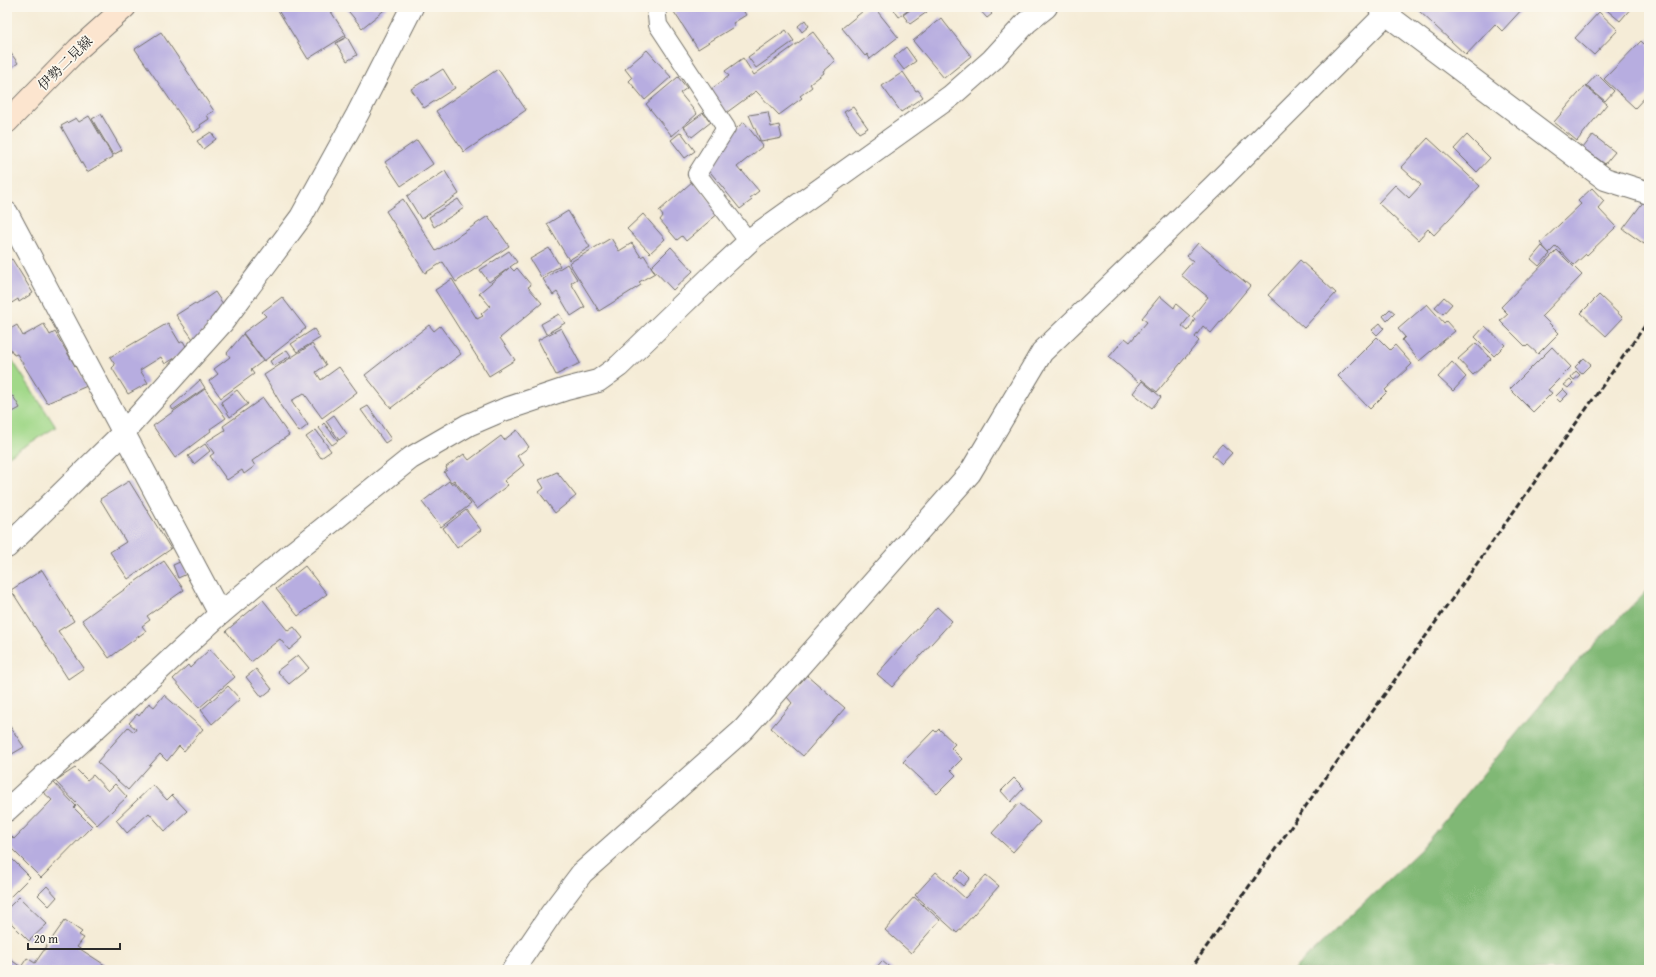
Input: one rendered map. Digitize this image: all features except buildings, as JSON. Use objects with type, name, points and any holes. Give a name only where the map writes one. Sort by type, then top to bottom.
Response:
[{"type":"main road","name":"伊勢二見線","points":[[7,122],[78,49],[125,7]]},
{"type":"street","points":[[7,547],[124,432],[222,323],[301,217],[357,115],[412,7]]},
{"type":"street","points":[[7,810],[220,614],[410,458],[468,425],[503,410],[566,389],[598,381],[619,366],[749,242],[951,96],[992,60],[1027,22],[1046,7]]},
{"type":"street","points":[[513,970],[550,914],[582,873],[743,730],[970,473],[1042,352],[1214,186],[1382,11],[1604,179],[1649,193]]},
{"type":"street","points":[[7,213],[220,614]]},
{"type":"lane","points":[[656,7],[658,25],[726,128],[697,174],[749,242]]},
{"type":"green space","points":[[7,352],[56,427],[7,457]]},
{"type":"green space","points":[[1649,588],[1649,970],[1293,970],[1420,850],[1566,674]]},
{"type":"railway","points":[[1190,970],[1649,320]]}]
